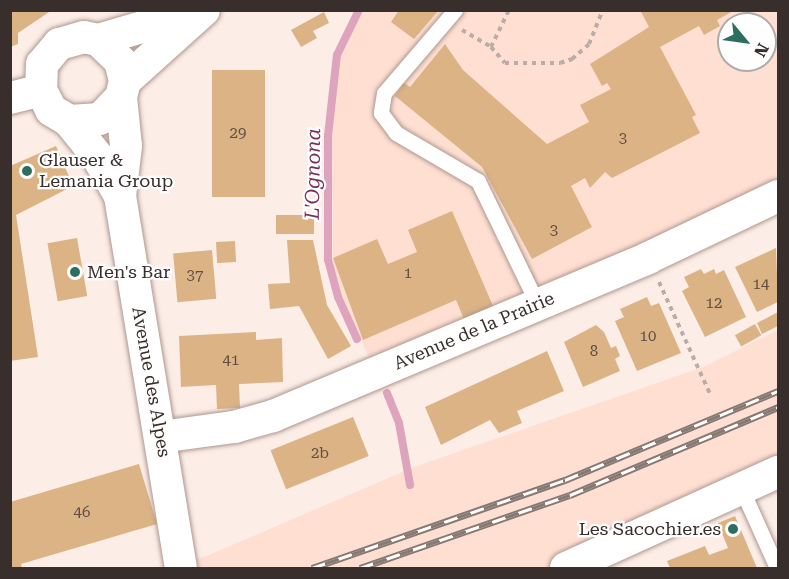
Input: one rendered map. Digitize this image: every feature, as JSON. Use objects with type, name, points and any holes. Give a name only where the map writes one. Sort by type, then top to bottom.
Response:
[{"type":"street","points":[[197,10],[98,40],[78,38],[59,44],[42,64],[40,90],[51,110],[69,121],[100,119],[123,89],[204,10]]},
{"type":"street","points":[[98,40],[120,61],[123,89]]},
{"type":"street","name":"Avenue des Alpes","points":[[123,89],[126,146],[120,196],[181,568]]},
{"type":"street","points":[[10,98],[40,90]]},
{"type":"street","name":"Avenue des Alpes","points":[[69,121],[97,156],[120,196]]},
{"type":"street","name":"Avenue de la Prairie","points":[[160,437],[255,423],[648,258],[778,196]]},
{"type":"street","points":[[566,568],[778,472]]},
{"type":"lane","points":[[451,15],[384,93],[381,113],[396,133],[478,181],[538,304]]},
{"type":"lane","points":[[742,490],[777,568]]},
{"type":"path","points":[[491,47],[509,10]]},
{"type":"path","points":[[451,15],[491,47],[506,63],[560,63],[582,53],[589,44],[603,10]]},
{"type":"path","points":[[648,258],[711,396]]},
{"type":"shaded area","points":[[364,11],[778,11],[778,196],[375,372],[333,275],[332,136],[339,57],[345,37]]},
{"type":"shaded area","points":[[778,330],[778,472],[566,568],[165,568],[209,555],[414,467],[703,367]]},
{"type":"building","points":[[10,10],[52,10],[18,33],[18,44],[10,47]]},
{"type":"building","points":[[399,10],[439,10],[414,39],[391,22]]},
{"type":"building","points":[[640,10],[735,10],[717,12],[717,28],[704,35],[699,26],[660,47],[696,115],[692,117],[700,133],[612,178],[605,172],[590,188],[585,178],[571,186],[592,227],[532,259],[482,167],[395,96],[404,83],[410,87],[445,44],[463,70],[547,144],[589,122],[580,105],[611,89],[607,83],[602,86],[590,64],[649,27]]},
{"type":"building","points":[[324,12],[329,23],[313,31],[317,38],[301,47],[291,30]]},
{"type":"building","points":[[212,70],[265,70],[265,197],[212,197]]},
{"type":"building","points":[[56,146],[73,186],[16,215],[38,357],[10,361],[10,166]]},
{"type":"building","points":[[452,211],[493,306],[464,319],[456,300],[363,340],[333,258],[377,239],[388,264],[417,252],[408,230]]},
{"type":"building","points":[[276,215],[314,215],[314,234],[276,234]]},
{"type":"building","points":[[77,238],[87,296],[58,301],[47,243]]},
{"type":"building","points":[[287,240],[313,240],[327,305],[351,346],[328,359],[299,306],[270,309],[268,284],[290,283]]},
{"type":"building","points":[[235,241],[236,262],[217,263],[216,242]]},
{"type":"building","points":[[776,248],[778,302],[757,312],[735,267]]},
{"type":"building","points":[[212,250],[216,299],[177,302],[173,253]]},
{"type":"building","points":[[701,269],[704,274],[714,269],[716,274],[724,270],[746,317],[705,337],[682,291],[689,287],[684,277]]},
{"type":"building","points":[[647,297],[651,306],[659,303],[681,353],[637,371],[615,321],[624,317],[620,309]]},
{"type":"building","points":[[778,312],[778,326],[762,334],[757,323]]},
{"type":"building","points":[[755,324],[761,335],[741,347],[735,335]]},
{"type":"building","points":[[596,325],[604,332],[611,348],[616,346],[620,356],[615,359],[620,371],[583,387],[564,342]]},
{"type":"building","points":[[256,332],[256,340],[282,338],[283,382],[239,384],[240,408],[217,409],[216,385],[181,387],[179,336]]},
{"type":"building","points":[[547,351],[564,391],[517,411],[522,423],[499,433],[490,420],[441,445],[425,407]]},
{"type":"building","points":[[353,417],[369,456],[286,489],[270,450]]},
{"type":"building","points":[[139,464],[157,524],[21,564],[22,568],[10,568],[10,502]]},
{"type":"building","points":[[735,516],[757,568],[670,568],[667,561],[705,546],[709,555],[728,548],[718,523]]},
{"type":"waterway","name":"L'Ognona","points":[[357,339],[338,297],[328,260],[328,136],[337,55],[359,10]]},
{"type":"waterway","name":"L'Ognona","points":[[387,393],[399,423],[410,485]]},
{"type":"railway","points":[[312,568],[565,480],[778,391]]},
{"type":"railway","points":[[360,568],[570,495],[778,407]]},
{"type":"place","name":"Glauser & Lemania Group","points":[[27,171]]},
{"type":"place","name":"Men's Bar","points":[[75,272]]},
{"type":"place","name":"Les Sacochier.es","points":[[733,529]]}]
